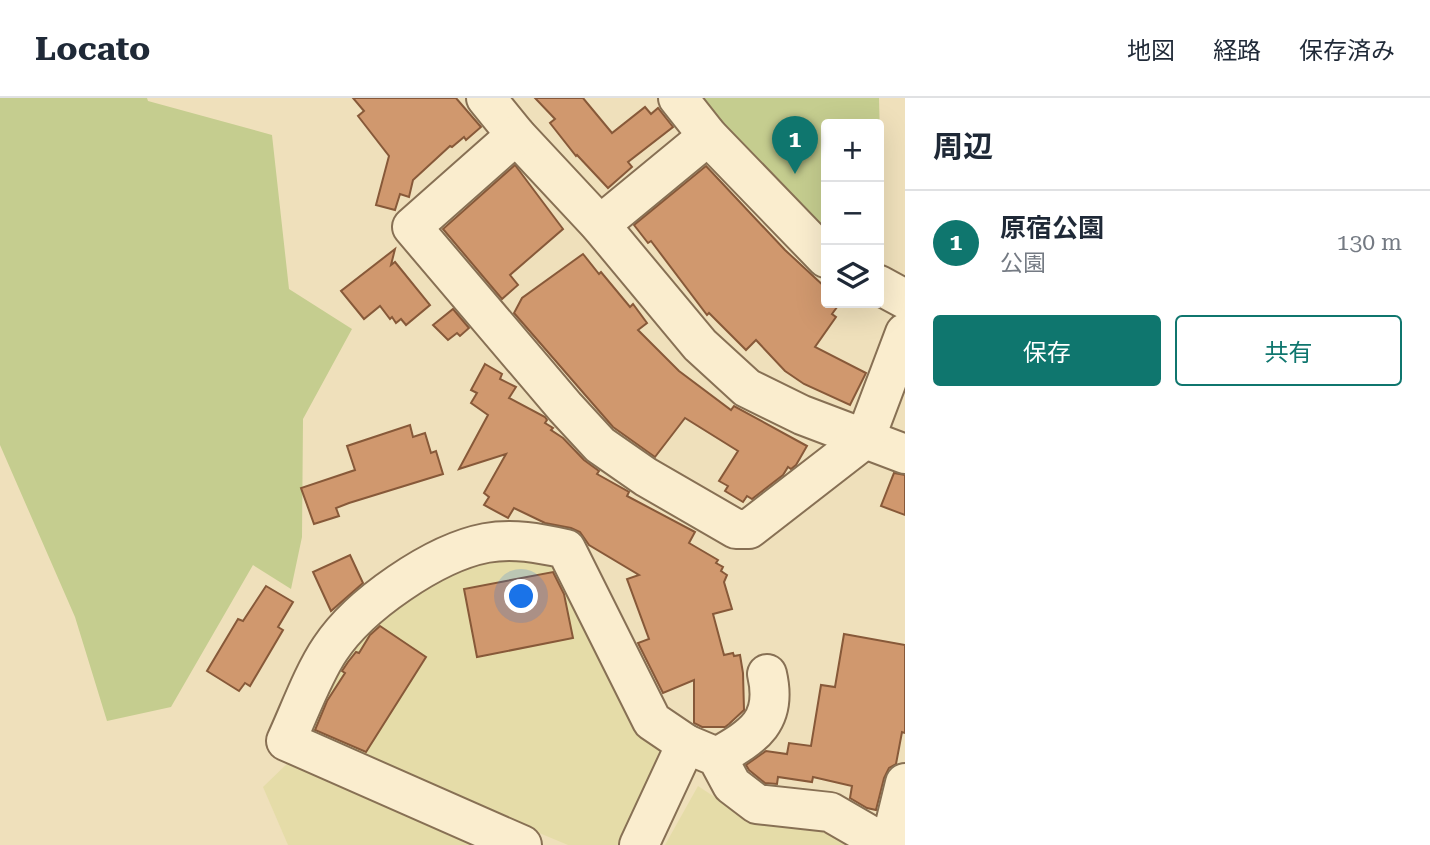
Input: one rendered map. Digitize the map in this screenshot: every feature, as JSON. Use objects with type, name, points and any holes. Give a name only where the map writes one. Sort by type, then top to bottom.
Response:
[{"type":"street","points":[[486,98],[516,135],[600,225],[700,345],[747,388],[802,415],[905,454]]},
{"type":"street","points":[[677,98],[708,136],[821,253]]},
{"type":"street","points":[[516,135],[412,227],[600,445],[646,477],[730,526],[749,529],[865,439],[905,333]]},
{"type":"street","points":[[600,225],[708,136]]},
{"type":"street","points":[[884,288],[905,299]]},
{"type":"street","points":[[522,845],[286,741],[329,650],[358,615],[404,580],[452,554],[486,543],[529,541],[566,549],[652,720],[701,750],[732,785],[757,804],[830,812],[888,845],[905,783]]},
{"type":"street","points":[[701,750],[736,746],[767,718],[771,691],[767,674]]},
{"type":"street","points":[[639,845],[701,750]]},
{"type":"shaded area","points":[[488,552],[559,557],[661,747],[620,845],[568,845],[306,736],[345,645],[387,607]]},
{"type":"shaded area","points":[[290,761],[474,845],[288,845],[263,787]]},
{"type":"shaded area","points":[[698,786],[748,819],[809,820],[858,845],[665,845]]},
{"type":"green space","points":[[0,98],[147,98],[148,101],[272,135],[289,289],[352,329],[303,419],[302,537],[291,589],[253,565],[171,707],[107,721],[75,617],[0,445]]},
{"type":"green space","points":[[698,98],[879,98],[880,119],[821,119],[821,230]]},
{"type":"building","points":[[353,98],[456,98],[481,127],[466,140],[464,137],[450,146],[413,180],[409,197],[400,194],[395,210],[376,205],[389,156],[358,116],[364,111]]},
{"type":"building","points":[[535,98],[583,98],[612,133],[645,107],[651,114],[658,108],[673,127],[628,162],[632,167],[608,188],[576,156],[550,123],[555,119]]},
{"type":"building","points":[[515,165],[563,229],[510,275],[518,285],[502,299],[443,229]]},
{"type":"building","points":[[706,166],[785,250],[821,283],[821,308],[836,308],[832,314],[836,317],[815,347],[866,373],[850,405],[804,384],[785,371],[756,340],[746,350],[709,313],[707,315],[651,241],[648,243],[634,225]]},
{"type":"building","points":[[395,249],[391,265],[395,262],[430,305],[406,325],[401,319],[396,323],[392,317],[390,319],[380,306],[364,319],[341,291]]},
{"type":"building","points":[[583,254],[630,307],[633,304],[647,323],[638,330],[679,371],[731,410],[734,406],[807,446],[796,465],[791,469],[788,467],[783,475],[752,499],[747,496],[743,502],[725,491],[728,486],[719,481],[738,451],[685,418],[655,457],[613,427],[514,313],[522,298]]},
{"type":"building","points":[[453,309],[469,328],[460,336],[457,333],[448,340],[433,325]]},
{"type":"building","points":[[485,364],[502,374],[500,379],[516,387],[509,398],[545,417],[545,423],[553,428],[551,430],[599,471],[597,474],[629,492],[627,496],[695,532],[689,543],[718,560],[716,563],[723,567],[721,571],[727,575],[724,582],[732,609],[713,614],[724,655],[740,655],[744,710],[725,727],[702,727],[694,723],[694,680],[663,693],[638,643],[649,639],[627,579],[639,575],[589,545],[580,532],[545,523],[514,508],[508,518],[484,505],[489,497],[484,493],[506,454],[459,469],[488,415],[471,403],[477,393],[471,390]]},
{"type":"building","points":[[410,425],[413,437],[425,433],[431,453],[436,451],[443,474],[336,508],[339,516],[314,524],[301,488],[355,470],[347,446]]},
{"type":"building","points":[[894,473],[905,475],[905,515],[881,506]]},
{"type":"building","points":[[350,555],[363,583],[331,611],[313,572]]},
{"type":"building","points":[[553,572],[564,594],[573,638],[477,657],[464,589]]},
{"type":"building","points":[[266,586],[293,602],[278,627],[283,630],[250,686],[245,683],[239,691],[207,671],[238,619],[243,621]]},
{"type":"building","points":[[380,626],[426,657],[366,752],[315,730],[327,701],[345,673],[342,671]]},
{"type":"building","points":[[844,634],[905,645],[905,733],[902,732],[896,764],[889,768],[884,778],[876,810],[850,798],[852,786],[813,777],[812,782],[778,777],[777,784],[765,783],[746,765],[766,751],[787,754],[789,743],[811,746],[821,685],[835,687]]},
{"type":"place","name":"原宿公園","points":[[795,174]]}]
